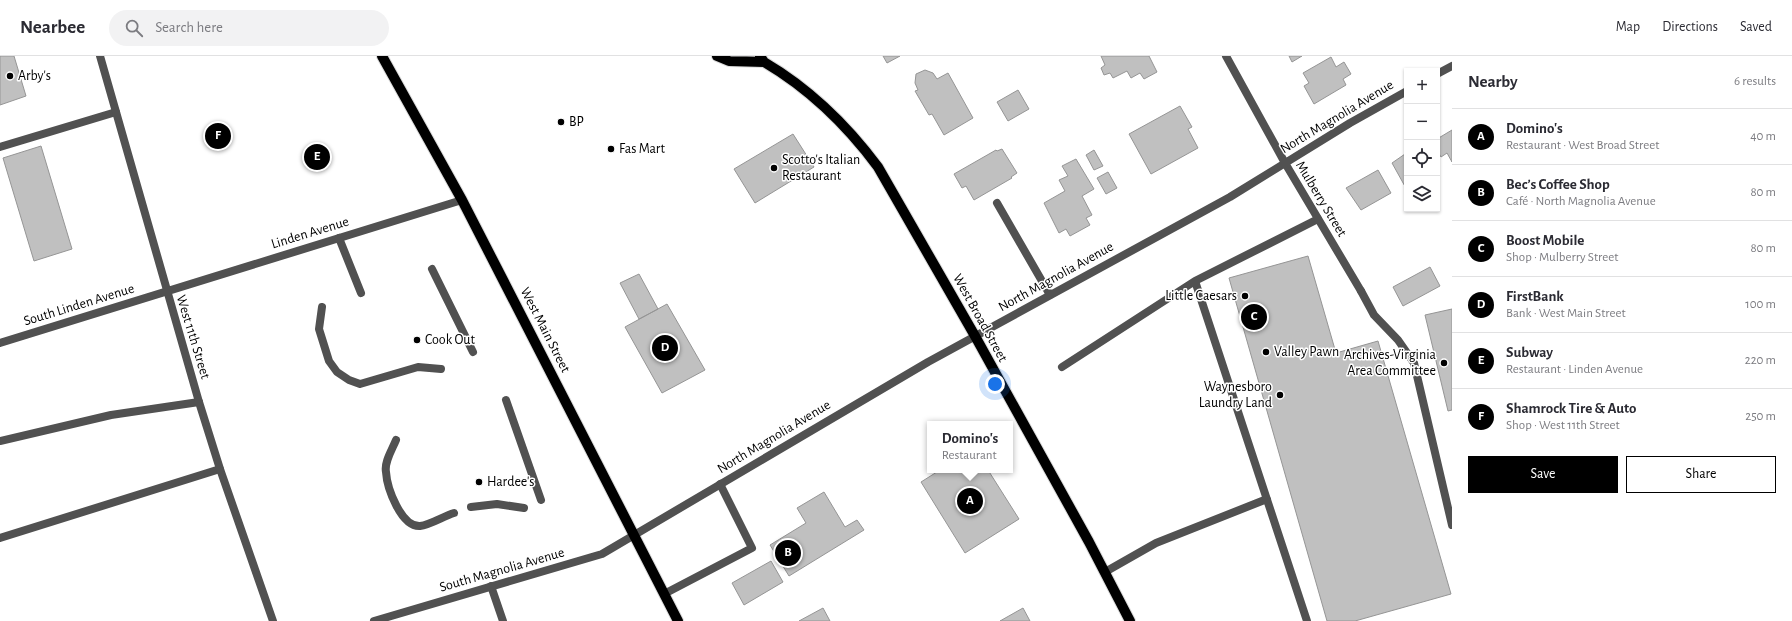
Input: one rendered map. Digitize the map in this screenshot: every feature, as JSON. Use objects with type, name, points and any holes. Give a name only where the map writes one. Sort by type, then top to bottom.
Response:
[{"type":"main road","name":"West Main Street","points":[[382,56],[462,200],[678,621]]},
{"type":"main road","name":"West Broad Street","points":[[717,56],[729,61],[764,58],[814,96],[834,115],[859,142],[878,167],[975,336],[1105,572],[1130,621]]},
{"type":"street","name":"West 11th Street","points":[[100,56],[166,292],[199,402],[220,469],[273,621]]},
{"type":"street","name":"Mulberry Street","points":[[1226,56],[1285,163],[1361,291],[1374,316],[1398,340],[1414,363],[1452,525]]},
{"type":"street","points":[[1440,72],[1452,66]]},
{"type":"street","name":"North Magnolia Avenue","points":[[634,535],[928,362],[1230,197],[1350,122],[1404,93]]},
{"type":"street","points":[[0,147],[116,112]]},
{"type":"street","name":"Linden Avenue","points":[[166,292],[462,200]]},
{"type":"street","points":[[998,203],[1050,295]]},
{"type":"street","points":[[1062,367],[1194,281],[1318,220]]},
{"type":"street","points":[[339,238],[361,293]]},
{"type":"street","points":[[432,269],[472,352]]},
{"type":"street","points":[[1194,281],[1307,621]]},
{"type":"street","name":"South Linden Avenue","points":[[0,343],[166,292]]},
{"type":"street","points":[[322,307],[319,329],[329,361],[337,372],[349,380],[360,384],[418,367],[441,369]]},
{"type":"street","points":[[506,400],[541,500]]},
{"type":"street","points":[[0,441],[111,414],[199,402]]},
{"type":"street","points":[[396,440],[389,456],[385,472],[393,499],[405,520],[412,525],[420,526],[454,513]]},
{"type":"street","points":[[0,538],[220,469]]},
{"type":"street","points":[[664,594],[752,548],[720,484]]},
{"type":"street","points":[[1105,572],[1156,543],[1267,499]]},
{"type":"street","points":[[471,508],[497,504],[524,508]]},
{"type":"street","name":"South Magnolia Avenue","points":[[374,621],[602,554],[634,535]]},
{"type":"street","points":[[491,586],[503,621]]},
{"type":"building","name":"Arby's","points":[[0,56],[14,56],[26,96],[0,105]]},
{"type":"building","points":[[883,56],[900,56],[887,63]]},
{"type":"building","points":[[1101,56],[1149,56],[1157,72],[1144,79],[1140,73],[1131,78],[1127,71],[1113,78],[1110,73],[1104,75],[1101,68],[1105,65]]},
{"type":"building","points":[[1289,56],[1302,56],[1292,62]]},
{"type":"building","points":[[1331,57],[1336,67],[1344,62],[1351,74],[1343,79],[1346,85],[1314,104],[1304,86],[1309,83],[1303,73]]},
{"type":"building","points":[[925,70],[933,73],[937,79],[948,73],[973,118],[944,135],[932,114],[929,115],[915,91],[918,90],[915,83],[916,74]]},
{"type":"building","points":[[1018,90],[1029,109],[1008,121],[997,102]]},
{"type":"building","points":[[1180,106],[1192,127],[1188,129],[1198,148],[1151,174],[1129,134]]},
{"type":"building","points":[[1452,130],[1452,162],[1447,153],[1441,157],[1440,155],[1440,137]]},
{"type":"building","name":"Scotto's Italian Restaurant","points":[[793,134],[814,167],[755,203],[734,169]]},
{"type":"building","points":[[41,146],[72,249],[34,261],[3,158]]},
{"type":"building","points":[[1002,149],[1017,173],[1011,177],[1012,178],[974,200],[966,186],[962,188],[954,174],[996,150]]},
{"type":"building","points":[[1094,150],[1103,166],[1094,170],[1086,155]]},
{"type":"building","points":[[1404,155],[1404,185],[1392,163]]},
{"type":"building","points":[[1076,159],[1094,189],[1082,196],[1092,215],[1086,218],[1090,225],[1070,236],[1066,229],[1059,233],[1044,203],[1065,191],[1059,180],[1068,176],[1062,166]]},
{"type":"building","points":[[1378,170],[1391,193],[1361,210],[1346,188]]},
{"type":"building","points":[[1108,172],[1117,188],[1106,194],[1097,178]]},
{"type":"building","points":[[1308,256],[1336,353],[1378,341],[1451,594],[1355,621],[1327,621],[1229,278]]},
{"type":"building","points":[[1430,267],[1440,286],[1403,306],[1393,287]]},
{"type":"building","points":[[639,274],[658,309],[639,319],[620,283]]},
{"type":"building","points":[[667,304],[705,370],[662,393],[625,327]]},
{"type":"building","name":"Archives-Virginia Area Committee","points":[[1452,309],[1452,410],[1448,411],[1425,315]]},
{"type":"building","points":[[935,473],[990,473],[1019,519],[965,553],[921,482]]},
{"type":"building","points":[[824,492],[845,527],[857,520],[864,530],[789,576],[770,545],[806,523],[797,508]]},
{"type":"building","points":[[771,561],[783,582],[744,605],[732,583]]},
{"type":"building","points":[[823,608],[830,621],[799,621]]},
{"type":"building","points":[[1023,608],[1030,621],[1000,621]]},
{"type":"place","name":"Arby's","points":[[10,76]]},
{"type":"place","name":"BP","points":[[561,122]]},
{"type":"place","name":"Shamrock Tire & Auto","points":[[218,136]]},
{"type":"place","name":"Fas Mart","points":[[611,149]]},
{"type":"place","name":"Subway","points":[[317,157]]},
{"type":"place","name":"Scotto's Italian Restaurant","points":[[774,168]]},
{"type":"place","name":"Little Caesars","points":[[1245,296]]},
{"type":"place","name":"Boost Mobile","points":[[1254,317]]},
{"type":"place","name":"Cook Out","points":[[417,340]]},
{"type":"place","name":"FirstBank","points":[[665,348]]},
{"type":"place","name":"Valley Pawn","points":[[1266,352]]},
{"type":"place","name":"Archives-Virginia Area Committee","points":[[1444,363]]},
{"type":"place","name":"Waynesboro Laundry Land","points":[[1280,395]]},
{"type":"place","name":"Hardee's","points":[[479,482]]},
{"type":"place","name":"Domino's","points":[[970,501]]},
{"type":"place","name":"Bec’s Coffee Shop","points":[[788,553]]}]
